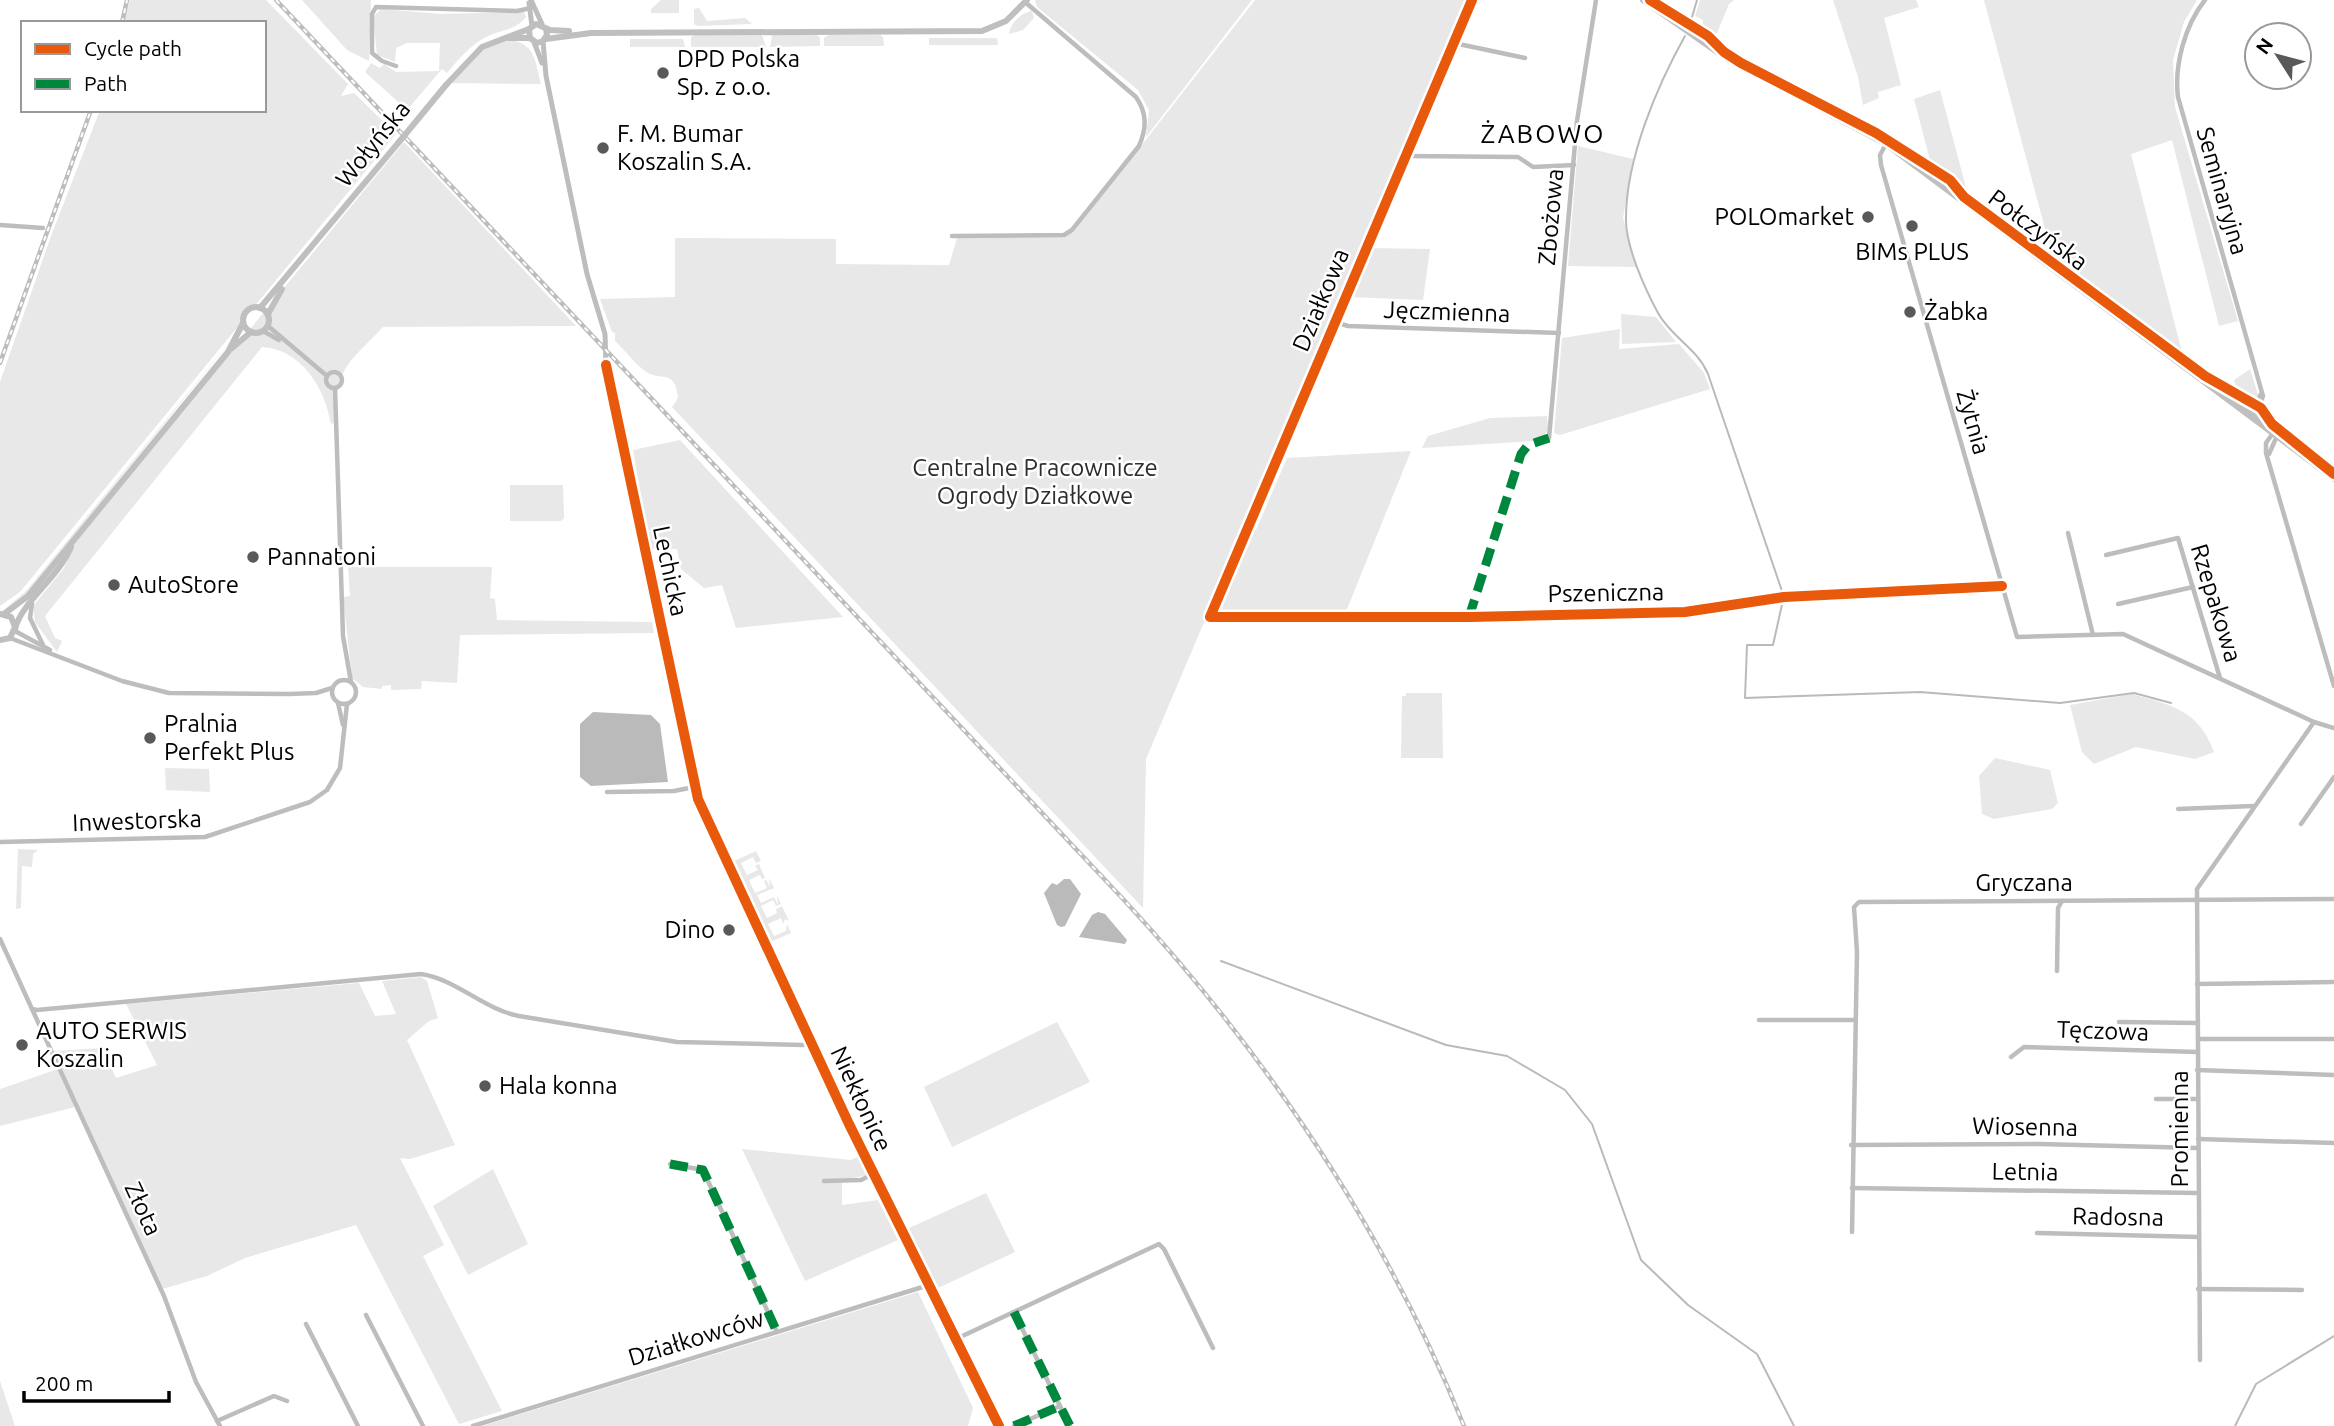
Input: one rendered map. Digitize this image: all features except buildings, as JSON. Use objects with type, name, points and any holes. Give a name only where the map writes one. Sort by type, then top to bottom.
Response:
[{"type":"main road","name":"Połczyńska","points":[[1643,0],[1744,69],[1886,144],[2253,415],[2334,479]]},
{"type":"main road","points":[[497,39],[544,40],[588,33],[982,31],[1006,21],[1026,1]]},
{"type":"main road","points":[[544,26],[544,40]]},
{"type":"main road","name":"Wołyńska","points":[[260,308],[286,281],[472,54],[497,39],[530,28],[544,26],[588,33]]},
{"type":"main road","points":[[530,28],[532,40]]},
{"type":"main road","name":"Wołyńska","points":[[268,314],[286,281]]},
{"type":"main road","points":[[15,630],[13,621],[2,614],[28,596],[228,352],[251,332],[266,329],[268,314],[260,308],[246,312],[228,352]]},
{"type":"main road","points":[[243,323],[251,332]]},
{"type":"main road","points":[[0,640],[10,638],[19,616],[64,565],[75,539]]},
{"type":"street","points":[[530,0],[544,26]]},
{"type":"street","name":"Działkowa","points":[[1210,617],[1472,0]]},
{"type":"street","name":"Zbożowa","points":[[1549,438],[1580,98],[1596,0]]},
{"type":"street","name":"Seminaryjna","points":[[2204,0],[2190,24],[2183,47],[2176,80],[2178,97],[2261,393],[2253,415]]},
{"type":"street","points":[[952,236],[1064,235],[1072,230],[1139,146],[1143,136],[1145,116],[1136,97],[1026,1]]},
{"type":"street","points":[[396,66],[382,61],[372,53],[372,14],[376,7],[532,8]]},
{"type":"street","points":[[530,28],[532,8]]},
{"type":"street","name":"Lechicka","points":[[532,40],[546,76]]},
{"type":"street","name":"Lechicka","points":[[544,40],[546,76],[587,274],[605,334],[606,365],[694,787]]},
{"type":"street","points":[[1454,43],[1524,58]]},
{"type":"street","name":"Żytnia","points":[[1886,144],[1880,155],[1881,165],[2017,637],[2123,634],[2314,722],[2334,727]]},
{"type":"street","points":[[1405,156],[1518,157],[1533,167],[1574,165]]},
{"type":"street","points":[[0,225],[43,228]]},
{"type":"street","name":"Jęczmienna","points":[[1335,322],[1376,327],[1559,333]]},
{"type":"street","points":[[266,329],[327,376]]},
{"type":"street","points":[[327,376],[334,372],[340,375],[342,382],[335,388]]},
{"type":"street","points":[[327,376],[327,385],[335,388]]},
{"type":"street","points":[[10,638],[122,681],[169,693],[316,693],[347,704],[356,694],[346,664],[335,388]]},
{"type":"street","points":[[2276,434],[2266,446],[2334,686]]},
{"type":"street","points":[[2068,533],[2093,635]]},
{"type":"street","name":"Rzepakowa","points":[[2106,555],[2178,538],[2220,679]]},
{"type":"street","name":"Pszeniczna","points":[[1210,617],[1469,617],[1685,612],[1784,597],[2002,586]]},
{"type":"street","points":[[2118,604],[2193,587]]},
{"type":"street","points":[[32,603],[30,618],[43,646]]},
{"type":"street","points":[[15,630],[56,654]]},
{"type":"street","points":[[316,693],[332,688],[342,680],[346,664]]},
{"type":"street","points":[[342,680],[351,682]]},
{"type":"street","points":[[332,688],[332,697]]},
{"type":"street","name":"Inwestorska","points":[[338,703],[344,729]]},
{"type":"street","name":"Inwestorska","points":[[0,842],[191,839],[217,834],[319,797],[335,777],[343,759],[347,704]]},
{"type":"street","points":[[2197,898],[2201,880],[2314,722]]},
{"type":"street","points":[[2301,824],[2334,777]]},
{"type":"street","points":[[607,792],[694,787]]},
{"type":"street","name":"Niekłonice","points":[[694,787],[873,1174],[999,1426]]},
{"type":"street","points":[[2178,809],[2253,806]]},
{"type":"street","name":"Promienna","points":[[2197,898],[2200,1360]]},
{"type":"street","name":"Gryczana","points":[[1855,1020],[1854,908],[1859,902],[2334,899]]},
{"type":"street","points":[[2057,971],[2058,908],[2062,901]]},
{"type":"street","name":"Złota","points":[[0,939],[164,1296],[197,1382],[218,1423]]},
{"type":"street","points":[[32,1009],[421,974],[446,982],[496,1010],[519,1016],[677,1042],[803,1045],[810,1042]]},
{"type":"street","points":[[2197,984],[2334,982]]},
{"type":"street","points":[[1759,1020],[1855,1020],[1851,1145],[1852,1232]]},
{"type":"street","points":[[2119,1022],[2197,1023]]},
{"type":"street","points":[[2198,1039],[2334,1039]]},
{"type":"street","name":"Tęczowa","points":[[2011,1057],[2024,1047],[2198,1052]]},
{"type":"street","points":[[2197,1070],[2334,1075]]},
{"type":"street","points":[[2156,1099],[2198,1099]]},
{"type":"street","points":[[2199,1139],[2334,1143]]},
{"type":"street","name":"Wiosenna","points":[[1851,1145],[2039,1144],[2198,1148]]},
{"type":"street","points":[[670,1164],[703,1170],[777,1332]]},
{"type":"street","points":[[824,1181],[861,1180],[873,1174]]},
{"type":"street","name":"Letnia","points":[[1852,1188],[2198,1193]]},
{"type":"street","name":"Radosna","points":[[2037,1233],[2199,1237]]},
{"type":"street","points":[[956,1339],[1159,1244],[1164,1249],[1213,1348]]},
{"type":"street","name":"Działkowców","points":[[473,1426],[929,1285]]},
{"type":"street","points":[[2198,1289],[2302,1290]]},
{"type":"street","points":[[1014,1312],[1070,1426]]},
{"type":"street","points":[[366,1315],[423,1426]]},
{"type":"street","points":[[306,1324],[358,1426]]},
{"type":"street","points":[[218,1423],[274,1396],[287,1401]]},
{"type":"street","points":[[1014,1426],[1060,1406]]},
{"type":"green space","points":[[130,0],[266,0],[348,84],[341,96],[354,93],[396,134],[20,592],[0,606],[0,382],[51,236],[99,112],[266,112],[266,21],[124,21]]},
{"type":"green space","points":[[302,0],[371,0],[369,61],[347,50]]},
{"type":"green space","points":[[661,0],[679,0],[679,13],[651,13],[651,9]]},
{"type":"green space","points":[[1035,0],[1252,0],[1146,137],[1149,110],[1138,90],[1037,7]]},
{"type":"green space","name":"Centralne Pracownicze Ogrody Działkowe","points":[[1255,0],[1468,0],[1146,759],[1143,908],[672,407],[678,398],[674,383],[671,379],[648,373],[615,341],[615,333],[612,332],[600,299],[675,297],[675,238],[836,239],[836,264],[949,265],[957,238],[1073,233]]},
{"type":"green space","points":[[1700,0],[1734,0],[1729,4],[1715,38],[1703,29],[1703,20],[1695,16]]},
{"type":"green space","points":[[1833,0],[1916,0],[1919,7],[1884,18],[1901,85],[1878,92],[1879,98],[1863,105],[1858,77]]},
{"type":"green space","points":[[1984,0],[2197,0],[2184,22],[2173,60],[2175,107],[2238,321],[2219,326],[2172,140],[2131,154],[2182,352],[2052,255]]},
{"type":"green space","points":[[699,8],[707,21],[745,18],[752,24],[698,26],[694,24],[694,9]]},
{"type":"green space","points":[[381,9],[441,14],[524,12],[526,17],[517,25],[474,44],[447,73],[442,69],[407,110],[365,72],[371,63],[380,68],[384,64],[396,72],[439,71],[440,43],[407,43],[396,48],[395,62],[377,55],[373,17]]},
{"type":"green space","points":[[1032,11],[1034,18],[1023,30],[1009,34],[1017,19]]},
{"type":"green space","points":[[762,35],[766,47],[691,47],[691,37]]},
{"type":"green space","points":[[772,35],[817,35],[820,38],[820,46],[770,47]]},
{"type":"green space","points":[[829,35],[880,35],[883,37],[884,46],[824,46],[824,38]]},
{"type":"green space","points":[[929,38],[997,38],[998,45],[929,45]]},
{"type":"green space","points":[[630,39],[683,39],[685,47],[630,47]]},
{"type":"green space","points":[[506,40],[516,41],[528,48],[535,60],[541,84],[450,83],[483,49]]},
{"type":"green space","points":[[1940,90],[1968,195],[1953,180],[1932,168],[1914,99]]},
{"type":"green space","points":[[404,142],[576,326],[383,327],[352,360],[341,378],[335,423],[331,424],[323,397],[309,373],[288,355],[276,349],[262,347],[45,616],[55,638],[62,641],[57,652],[35,622],[33,606],[64,568],[75,542]]},
{"type":"green space","points":[[1578,146],[1633,159],[1623,218],[1637,267],[1568,266]]},
{"type":"green space","points":[[1369,248],[1430,249],[1423,300],[1350,297]]},
{"type":"green space","points":[[259,306],[29,591],[0,613],[27,590]]},
{"type":"green space","points":[[1621,314],[1656,317],[1676,342],[1622,344]]},
{"type":"green space","points":[[1620,329],[1619,349],[1679,344],[1704,373],[1710,389],[1560,435],[1554,433],[1562,338]]},
{"type":"green space","points":[[2250,369],[2258,395],[2254,401],[2237,390],[2234,380]]},
{"type":"green space","points":[[1547,416],[1548,429],[1544,437],[1533,441],[1422,448],[1428,436],[1490,418]]},
{"type":"green space","points":[[680,440],[843,617],[736,628],[722,585],[704,588],[681,569],[677,549],[650,549],[633,450]]},
{"type":"green space","points":[[1411,451],[1345,614],[1219,614],[1249,531],[1256,530],[1287,458]]},
{"type":"green space","points":[[510,485],[563,485],[564,518],[561,521],[510,521]]},
{"type":"green space","points":[[348,567],[492,567],[490,598],[495,599],[497,620],[652,622],[654,633],[460,635],[457,683],[422,681],[421,689],[391,690],[391,685],[382,686],[382,689],[363,687],[352,678],[343,597],[350,596]]},
{"type":"green space","points":[[1406,693],[1442,693],[1443,758],[1401,758],[1402,696],[1406,696]]},
{"type":"green space","points":[[2132,694],[2171,706],[2192,718],[2208,738],[2214,752],[2195,759],[2136,747],[2094,764],[2082,752],[2070,705]]},
{"type":"green space","points":[[1995,758],[2050,770],[2058,803],[2052,809],[1994,819],[1982,814],[1979,776]]},
{"type":"green space","points":[[165,768],[209,769],[210,792],[166,790]]},
{"type":"green space","points":[[18,849],[38,850],[33,854],[32,867],[22,866],[21,908],[16,909]]},
{"type":"green space","points":[[756,851],[761,861],[756,863],[753,857],[741,863],[747,875],[758,870],[755,866],[759,864],[765,878],[762,879],[760,875],[749,880],[755,893],[767,888],[764,881],[766,880],[770,887],[769,878],[774,888],[757,895],[761,903],[774,897],[778,905],[777,895],[781,904],[776,906],[773,900],[761,906],[767,918],[777,913],[776,909],[782,906],[789,921],[785,919],[783,924],[781,918],[768,924],[774,936],[786,931],[787,924],[791,933],[768,943],[730,863]]},
{"type":"green space","points":[[421,977],[427,981],[438,1018],[429,1021],[407,1040],[455,1145],[410,1159],[400,1158],[444,1245],[423,1256],[502,1411],[459,1424],[356,1225],[245,1258],[207,1276],[159,1290],[75,1107],[0,1126],[0,1089],[61,1068],[54,1051],[102,1048],[116,1078],[157,1065],[126,1004],[359,983],[375,1016],[396,1014],[382,981]]},
{"type":"green space","points":[[1057,1022],[1090,1082],[952,1147],[924,1087]]},
{"type":"green space","points":[[742,1149],[851,1160],[857,1157],[867,1175],[832,1183],[842,1183],[842,1205],[878,1200],[898,1240],[805,1281]]},
{"type":"green space","points":[[493,1169],[528,1244],[468,1275],[433,1206]]},
{"type":"green space","points":[[986,1193],[1015,1252],[936,1289],[907,1229]]},
{"type":"green space","points":[[918,1292],[973,1408],[968,1426],[482,1426]]},
{"type":"green space","points":[[0,1381],[15,1426],[0,1426]]},
{"type":"shaded area","points":[[593,712],[651,715],[660,724],[668,782],[591,786],[580,777],[580,724]]},
{"type":"shaded area","points":[[1064,879],[1070,879],[1081,894],[1065,926],[1061,927],[1057,925],[1044,893],[1052,883],[1057,885]]},
{"type":"shaded area","points":[[1098,912],[1105,914],[1127,940],[1125,944],[1079,937],[1092,915]]},
{"type":"waterway","points":[[1690,24],[1697,0]]},
{"type":"waterway","points":[[1685,36],[1654,100],[1637,148],[1627,195],[1629,241],[1647,292],[1658,313],[1698,357],[1708,374],[1783,594]]},
{"type":"waterway","points":[[1783,600],[1773,645],[1747,645],[1745,698],[1920,692],[2060,703],[2134,693],[2171,703]]},
{"type":"waterway","points":[[1221,961],[1446,1045],[1507,1056],[1565,1090],[1592,1124],[1641,1260],[1688,1305],[1757,1354],[1794,1426]]},
{"type":"waterway","points":[[2235,1426],[2256,1384],[2334,1336]]},
{"type":"railway","points":[[122,21],[127,0]]},
{"type":"railway","points":[[276,0],[1124,900],[1176,959],[1274,1083],[1359,1214],[1433,1353],[1464,1426]]},
{"type":"railway","points":[[0,363],[90,112]]},
{"type":"marked path","points":[[1469,617],[1521,454],[1528,445],[1549,438]]},
{"type":"marked path","points":[[670,1164],[703,1170],[777,1332]]},
{"type":"marked path","points":[[1014,1312],[1060,1406]]},
{"type":"marked path","points":[[1014,1426],[1060,1406],[1070,1426]]},
{"type":"cycle path","points":[[1472,0],[1210,617],[1469,617],[1685,612],[1784,597],[2002,586]]},
{"type":"cycle path","points":[[1650,0],[1708,36],[1724,52],[1741,63],[1876,133],[1950,180],[1964,197],[2205,376],[2261,408],[2272,424],[2334,474]]},
{"type":"cycle path","points":[[606,365],[698,799],[849,1124],[999,1426]]},
{"type":"place","name":"DPD Polska Sp. z o.o.","points":[[663,73]]},
{"type":"place","name":"F. M. Bumar Koszalin S.A.","points":[[603,148]]},
{"type":"place","name":"POLOmarket","points":[[1868,217]]},
{"type":"place","name":"BIMs PLUS","points":[[1912,226]]},
{"type":"place","name":"Żabka","points":[[1910,312]]},
{"type":"place","name":"Pannatoni","points":[[253,557]]},
{"type":"place","name":"AutoStore","points":[[114,585]]},
{"type":"place","name":"Pralnia Perfekt Plus","points":[[150,738]]},
{"type":"place","name":"Dino","points":[[729,930]]},
{"type":"place","name":"AUTO SERWIS Koszalin","points":[[22,1045]]},
{"type":"place","name":"Hala konna","points":[[485,1086]]},
{"type":"district","name":"ŻABOWO","points":[[1543,134]]}]
